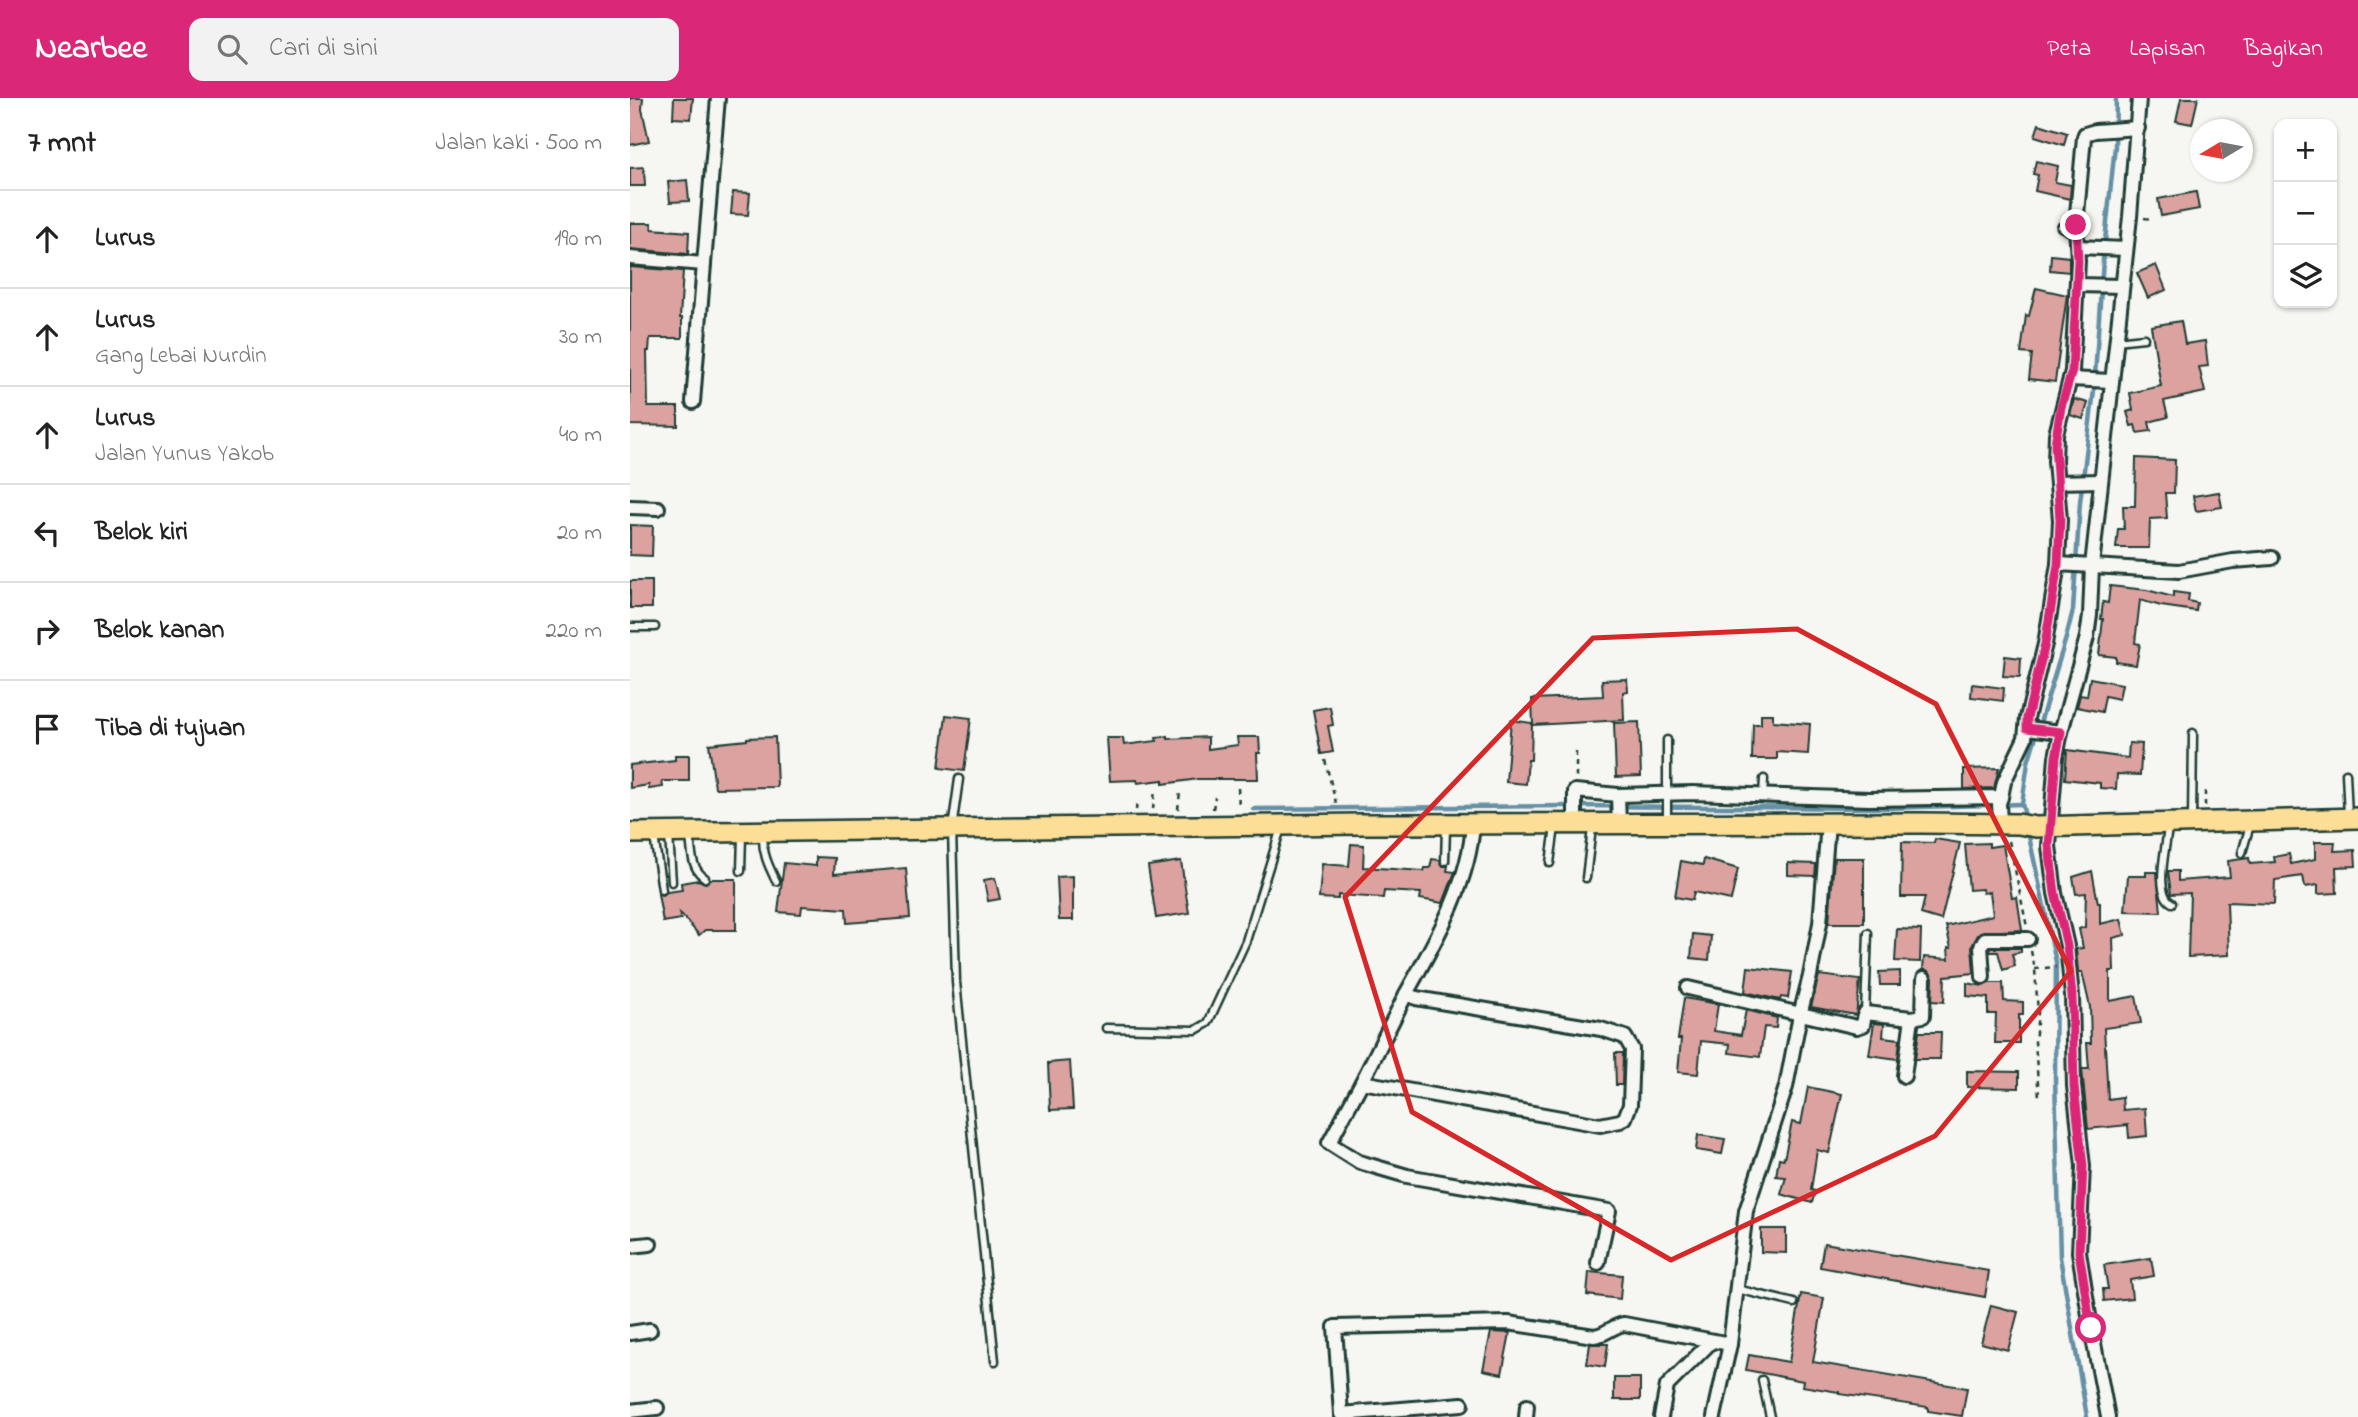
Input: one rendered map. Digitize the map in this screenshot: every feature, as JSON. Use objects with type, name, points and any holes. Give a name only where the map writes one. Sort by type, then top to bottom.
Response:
[{"type":"highway","points":[[630,833],[1341,824],[1555,825],[1578,809],[1618,808],[1667,820],[1763,808],[1828,823],[1866,810],[2169,825],[2353,818]]},
{"type":"street","points":[[693,402],[718,98]]},
{"type":"street","points":[[2015,816],[2056,757],[2056,732],[2087,637],[2096,481],[2106,381],[2116,341],[2116,286],[2126,250],[2139,98]]},
{"type":"street","points":[[2108,1417],[2079,1252],[2083,1166],[2074,1086],[2067,946],[2055,893],[2049,846],[2015,816],[2004,782],[2031,729],[2027,718],[2063,565],[2056,434],[2074,379],[2077,241],[2084,138],[2085,134],[2095,131],[2138,128]]},
{"type":"street","points":[[2077,241],[2093,248],[2126,250]]},
{"type":"street","points":[[630,258],[704,264]]},
{"type":"street","points":[[2077,285],[2116,286]]},
{"type":"street","points":[[2074,379],[2106,381]]},
{"type":"street","points":[[2057,482],[2096,481]]},
{"type":"street","points":[[630,507],[658,508]]},
{"type":"street","points":[[2063,565],[2179,570],[2272,558]]},
{"type":"street","points":[[2031,729],[2056,732]]},
{"type":"street","points":[[1578,809],[1618,808],[1667,797],[1763,808],[2015,816]]},
{"type":"street","points":[[1728,1417],[1714,1416],[1730,1344],[1746,1211],[1786,1087],[1820,923],[1828,823]]},
{"type":"street","points":[[1473,824],[1472,847],[1466,868],[1440,934],[1329,1143],[1359,1163],[1407,1176],[1609,1211],[1598,1264]]},
{"type":"street","points":[[1983,977],[1981,946],[1985,939],[2028,939]]},
{"type":"street","points":[[1688,988],[1857,1027],[1863,1025],[1866,1013],[1912,1018],[1923,1016],[1924,978]]},
{"type":"street","points":[[1362,1082],[1600,1125],[1625,1118],[1630,1105],[1632,1049],[1625,1037],[1601,1029],[1416,998],[1406,994]]},
{"type":"street","points":[[1904,1076],[1912,1018]]},
{"type":"street","points":[[630,1246],[650,1244]]},
{"type":"street","points":[[1462,1404],[1341,1414],[1335,1327],[1508,1323],[1602,1336],[1615,1326],[1624,1324],[1730,1344]]},
{"type":"street","points":[[630,1333],[650,1330]]},
{"type":"street","points":[[1661,1417],[1667,1386],[1711,1342]]},
{"type":"street","points":[[630,1411],[657,1408]]},
{"type":"lane","points":[[2061,227],[2077,241]]},
{"type":"lane","points":[[2116,341],[2144,338]]},
{"type":"lane","points":[[630,627],[655,627]]},
{"type":"lane","points":[[2193,733],[2193,823]]},
{"type":"lane","points":[[1667,740],[1667,820]]},
{"type":"lane","points":[[2346,773],[2353,818]]},
{"type":"lane","points":[[959,779],[952,829],[956,982],[995,1361]]},
{"type":"lane","points":[[1763,808],[1764,779]]},
{"type":"lane","points":[[1578,809],[1586,878]]},
{"type":"lane","points":[[2242,853],[2251,822]]},
{"type":"lane","points":[[1445,861],[1446,824]]},
{"type":"lane","points":[[1106,1028],[1196,1030],[1208,1023],[1246,941],[1282,825]]},
{"type":"lane","points":[[1550,863],[1555,825]]},
{"type":"lane","points":[[2169,825],[2162,893],[2165,899],[2172,903]]},
{"type":"lane","points":[[690,832],[694,867],[705,878]]},
{"type":"lane","points":[[741,871],[742,832]]},
{"type":"lane","points":[[763,832],[765,858],[776,881]]},
{"type":"lane","points":[[661,833],[672,882]]},
{"type":"lane","points":[[661,833],[662,890]]},
{"type":"lane","points":[[1866,1013],[1868,933]]},
{"type":"lane","points":[[1737,1289],[1794,1303]]},
{"type":"lane","points":[[1762,1380],[1770,1417]]},
{"type":"path","points":[[1576,747],[1578,809]]},
{"type":"path","points":[[1325,760],[1341,824]]},
{"type":"path","points":[[2015,816],[2012,847],[2035,969],[2038,1013],[2035,1042],[2039,1097]]},
{"type":"path","points":[[2035,969],[2068,965]]},
{"type":"highlighted area","points":[[1797,629],[1936,704],[2071,971],[1935,1136],[1671,1260],[1412,1112],[1345,897],[1593,638]]},
{"type":"building","points":[[630,98],[643,98],[642,109],[649,141],[630,145]]},
{"type":"building","points":[[674,98],[693,98],[691,119],[673,118]]},
{"type":"building","points":[[2181,98],[2198,98],[2190,124],[2176,121]]},
{"type":"building","points":[[2039,124],[2067,133],[2064,145],[2035,136]]},
{"type":"building","points":[[2036,161],[2058,166],[2055,182],[2071,185],[2070,199],[2035,191],[2038,175],[2033,174]]},
{"type":"building","points":[[644,167],[645,186],[630,186],[630,168]]},
{"type":"building","points":[[687,180],[689,201],[670,202],[668,182]]},
{"type":"building","points":[[733,192],[750,193],[748,215],[731,214]]},
{"type":"building","points":[[2196,192],[2199,209],[2161,216],[2158,199]]},
{"type":"building","points":[[630,223],[652,223],[652,229],[689,232],[688,254],[630,249]]},
{"type":"building","points":[[2051,255],[2069,257],[2069,272],[2050,270]]},
{"type":"building","points":[[2156,265],[2166,290],[2148,298],[2137,273]]},
{"type":"building","points":[[630,267],[683,271],[680,318],[682,338],[650,338],[647,351],[648,407],[678,407],[678,426],[630,425]]},
{"type":"building","points":[[2036,288],[2067,295],[2055,382],[2029,379],[2032,354],[2021,353],[2026,315],[2029,316]]},
{"type":"building","points":[[2181,321],[2185,344],[2205,341],[2208,366],[2199,367],[2205,392],[2164,401],[2168,417],[2149,422],[2151,431],[2137,433],[2135,425],[2131,426],[2127,412],[2133,410],[2130,393],[2161,386],[2151,326]]},
{"type":"building","points":[[2074,399],[2088,403],[2083,419],[2070,415]]},
{"type":"building","points":[[2136,458],[2175,460],[2174,493],[2165,493],[2167,518],[2150,519],[2149,548],[2116,548],[2118,529],[2124,529],[2123,506],[2135,506]]},
{"type":"building","points":[[2219,492],[2222,507],[2196,511],[2193,496]]},
{"type":"building","points":[[630,525],[653,526],[652,556],[630,555]]},
{"type":"building","points":[[630,581],[652,581],[652,608],[630,608]]},
{"type":"building","points":[[2110,586],[2147,590],[2173,597],[2173,592],[2189,594],[2188,601],[2197,603],[2196,611],[2140,600],[2135,643],[2140,644],[2136,665],[2116,662],[2116,657],[2099,655],[2103,602],[2108,603]]},
{"type":"building","points":[[2005,656],[2021,658],[2020,677],[2003,676]]},
{"type":"building","points":[[2090,678],[2122,684],[2119,699],[2105,696],[2102,712],[2077,707],[2080,695],[2087,696]]},
{"type":"building","points":[[1627,679],[1628,691],[1623,692],[1624,720],[1533,725],[1532,699],[1603,696],[1602,680]]},
{"type":"building","points":[[1972,684],[2004,688],[2003,701],[1971,697]]},
{"type":"building","points":[[1330,707],[1333,725],[1328,726],[1333,752],[1321,754],[1313,710]]},
{"type":"building","points":[[1761,714],[1773,714],[1773,721],[1810,724],[1808,754],[1777,752],[1777,759],[1752,759],[1753,724],[1761,724]]},
{"type":"building","points":[[946,715],[971,718],[964,771],[939,768]]},
{"type":"building","points":[[1511,720],[1532,723],[1531,760],[1528,760],[1526,784],[1506,782]]},
{"type":"building","points":[[1639,722],[1641,776],[1616,777],[1614,723]]},
{"type":"building","points":[[1168,736],[1168,739],[1208,737],[1208,749],[1238,745],[1237,737],[1259,737],[1258,779],[1198,779],[1163,784],[1163,780],[1138,783],[1137,780],[1110,781],[1107,738],[1123,738],[1124,745],[1157,741],[1156,738]]},
{"type":"building","points":[[775,737],[777,787],[715,788],[709,744]]},
{"type":"building","points":[[2129,743],[2142,744],[2140,775],[2117,774],[2116,789],[2100,788],[2100,783],[2065,779],[2067,750],[2128,758]]},
{"type":"building","points":[[675,755],[689,755],[689,781],[662,781],[663,787],[649,789],[649,785],[630,788],[630,765],[675,760]]},
{"type":"building","points":[[1999,768],[1994,788],[1964,789],[1964,769]]},
{"type":"building","points":[[1935,839],[1960,843],[1941,920],[1921,914],[1925,897],[1901,897],[1902,842],[1934,843]]},
{"type":"building","points":[[2315,842],[2335,842],[2334,851],[2355,850],[2356,866],[2336,867],[2337,893],[2318,894],[2318,885],[2305,887],[2303,876],[2275,880],[2274,904],[2227,902],[2229,955],[2188,957],[2190,893],[2171,894],[2168,871],[2178,871],[2178,881],[2230,877],[2228,861],[2249,858],[2250,864],[2275,862],[2274,857],[2289,854],[2291,864],[2315,859]]},
{"type":"building","points":[[1989,843],[1989,847],[2003,845],[2012,898],[2017,897],[2022,930],[1980,932],[1972,946],[1974,973],[1945,976],[1944,1002],[1932,1001],[1933,978],[1929,971],[1923,969],[1924,957],[1949,959],[1948,948],[1951,948],[1946,926],[1993,915],[1990,892],[1983,893],[1982,889],[1969,890],[1965,844]]},
{"type":"building","points":[[1351,844],[1364,845],[1363,867],[1424,871],[1425,868],[1430,868],[1432,859],[1439,860],[1443,866],[1448,866],[1447,871],[1455,872],[1443,903],[1420,899],[1421,893],[1384,891],[1383,898],[1338,895],[1338,899],[1319,898],[1322,864],[1349,866]]},
{"type":"building","points":[[816,857],[835,858],[834,874],[906,868],[910,918],[847,923],[846,909],[802,906],[801,914],[778,912],[784,863],[816,866]]},
{"type":"building","points":[[1834,858],[1864,858],[1864,923],[1829,923]]},
{"type":"building","points":[[1704,859],[1738,869],[1731,900],[1694,892],[1692,900],[1675,897],[1681,861],[1703,865]]},
{"type":"building","points":[[1181,861],[1189,913],[1156,918],[1148,866]]},
{"type":"building","points":[[1788,863],[1816,864],[1815,876],[1788,875]]},
{"type":"building","points":[[2092,871],[2100,903],[2100,924],[2121,919],[2125,935],[2113,938],[2114,971],[2110,971],[2110,1001],[2136,996],[2141,1023],[2104,1028],[2108,1099],[2122,1097],[2123,1110],[2145,1108],[2147,1136],[2129,1138],[2128,1125],[2088,1129],[2082,1069],[2089,1069],[2087,1043],[2091,1043],[2090,1007],[2082,972],[2078,972],[2076,949],[2083,948],[2079,929],[2085,927],[2086,893],[2076,894],[2073,877]]},
{"type":"building","points":[[2146,872],[2157,872],[2161,912],[2125,911],[2128,876],[2146,876]]},
{"type":"building","points":[[1073,876],[1073,920],[1059,920],[1057,877]]},
{"type":"building","points":[[995,878],[1000,899],[988,901],[984,880]]},
{"type":"building","points":[[710,879],[736,879],[736,930],[705,930],[699,935],[680,913],[681,919],[663,922],[658,894],[682,890],[681,883],[698,880],[706,883]]},
{"type":"building","points":[[1897,929],[1921,930],[1920,962],[1895,961]]},
{"type":"building","points":[[1693,934],[1711,936],[1709,960],[1691,958]]},
{"type":"building","points":[[1990,948],[2021,948],[2021,952],[2012,954],[2015,966],[2003,970],[1998,952],[1990,952]]},
{"type":"building","points":[[1748,967],[1792,972],[1788,998],[1781,997],[1780,1000],[1745,992]]},
{"type":"building","points":[[1900,971],[1900,985],[1880,985],[1879,972]]},
{"type":"building","points":[[1819,975],[1860,980],[1856,1015],[1811,1007]]},
{"type":"building","points":[[1967,983],[1983,986],[2003,983],[2004,1001],[2023,1002],[2023,1015],[2019,1015],[2019,1043],[1995,1043],[1996,1014],[1988,1014],[1988,998],[1967,996]]},
{"type":"building","points":[[1684,998],[1718,1004],[1714,1031],[1741,1035],[1746,1010],[1777,1018],[1776,1028],[1764,1027],[1760,1057],[1729,1053],[1730,1044],[1701,1041],[1698,1074],[1678,1072],[1681,1039],[1678,1039]]},
{"type":"building","points":[[1874,1023],[1884,1024],[1883,1037],[1900,1039],[1898,1059],[1869,1055]]},
{"type":"building","points":[[1919,1032],[1941,1032],[1940,1059],[1915,1059]]},
{"type":"building","points":[[1615,1053],[1623,1053],[1622,1085],[1616,1085]]},
{"type":"building","points":[[1070,1061],[1073,1109],[1050,1110],[1048,1063]]},
{"type":"building","points":[[1967,1071],[2019,1072],[2019,1088],[1967,1087]]},
{"type":"building","points":[[1808,1087],[1842,1094],[1829,1153],[1817,1150],[1811,1190],[1815,1191],[1812,1203],[1781,1194],[1786,1177],[1776,1176],[1779,1158],[1784,1159],[1792,1122],[1801,1124]]},
{"type":"building","points":[[1698,1135],[1725,1139],[1722,1154],[1696,1150]]},
{"type":"building","points":[[1761,1229],[1786,1229],[1786,1253],[1761,1252]]},
{"type":"building","points":[[1824,1243],[1989,1271],[1985,1297],[1820,1267]]},
{"type":"building","points":[[2151,1258],[2154,1276],[2130,1280],[2132,1298],[2104,1301],[2103,1289],[2108,1289],[2104,1265]]},
{"type":"building","points":[[1589,1272],[1622,1275],[1620,1299],[1587,1295]]},
{"type":"building","points":[[1801,1294],[1824,1298],[1813,1362],[1967,1388],[1962,1416],[1928,1411],[1928,1407],[1839,1394],[1802,1386],[1803,1381],[1746,1370],[1749,1355],[1789,1362]]},
{"type":"building","points":[[1991,1305],[2018,1312],[2008,1350],[1981,1343]]},
{"type":"building","points":[[1491,1332],[1510,1333],[1502,1374],[1483,1370]]},
{"type":"building","points":[[1590,1344],[1608,1344],[1605,1367],[1587,1364]]},
{"type":"building","points":[[1614,1378],[1640,1378],[1640,1400],[1614,1400]]},
{"type":"waterway","points":[[2026,820],[2022,804],[2028,762],[2073,610],[2080,502],[2094,390],[2103,260],[2115,146],[2116,98]]},
{"type":"waterway","points":[[1253,809],[1566,806],[1888,808],[2022,804]]},
{"type":"waterway","points":[[2028,832],[2056,962],[2055,1078],[2060,1257],[2087,1417]]},
{"type":"route","points":[[2076,225],[2078,261],[2072,371],[2061,407],[2055,444],[2060,520],[2058,565],[2027,728],[2061,732],[2056,757],[2049,846],[2055,893],[2067,946],[2072,996],[2074,1086],[2083,1166],[2079,1252],[2091,1328]]}]
